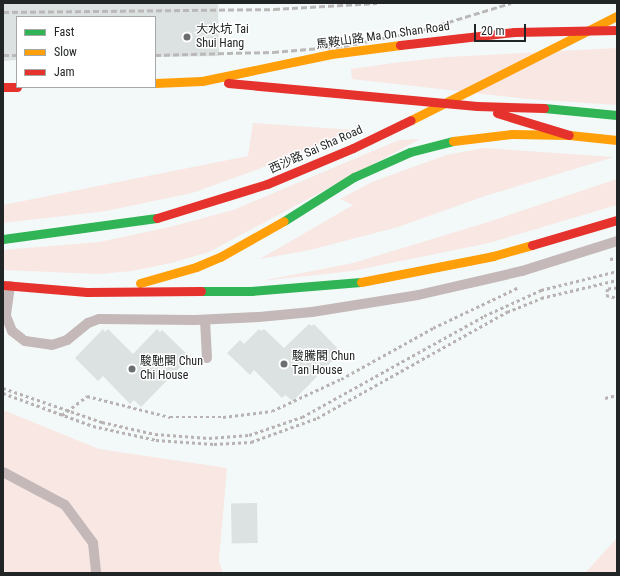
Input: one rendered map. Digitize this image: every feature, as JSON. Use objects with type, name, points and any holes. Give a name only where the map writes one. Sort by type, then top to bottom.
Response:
[{"type":"main road","name":"西沙路 Sai Sha Road","points":[[3,239],[100,228],[172,215],[267,184],[353,148],[617,16]]},
{"type":"main road","name":"馬鞍山路 Ma On Shan Road","points":[[156,83],[202,81],[330,54],[395,45],[514,32],[617,30]]},
{"type":"main road","points":[[202,81],[477,106],[520,106],[617,115]]},
{"type":"main road","points":[[3,87],[16,87]]},
{"type":"main road","points":[[477,106],[570,135]]},
{"type":"main road","points":[[103,290],[156,280],[220,257],[253,240],[354,177],[410,152],[468,138],[512,134],[570,135],[617,140]]},
{"type":"main road","points":[[7,286],[103,290],[251,291],[306,288],[432,270],[493,256],[617,220]]},
{"type":"lane","points":[[7,286],[6,308],[8,324],[18,337],[33,344],[60,343],[74,335],[88,323],[99,319],[205,320],[312,312],[418,295],[522,271],[617,241]]},
{"type":"lane","points":[[205,320],[207,358]]},
{"type":"lane","points":[[3,472],[65,505],[93,543],[96,573]]},
{"type":"path","points":[[603,260],[617,258]]},
{"type":"path","points":[[3,388],[67,411],[155,434],[209,438],[249,435],[302,417],[484,316],[541,290],[617,271]]},
{"type":"path","points":[[3,393],[93,426],[156,440],[214,444],[251,442],[317,418],[507,312],[541,298],[617,280]]},
{"type":"path","points":[[62,414],[86,396],[170,416],[223,418],[272,411],[341,379],[433,328],[523,285]]},
{"type":"path","points":[[617,288],[608,289],[606,295],[617,298]]},
{"type":"path","points":[[605,398],[617,395]]},
{"type":"shaded area","points":[[617,48],[617,105],[527,99],[352,79],[351,69],[447,57]]},
{"type":"shaded area","points":[[253,123],[354,130],[256,170],[192,193],[106,211],[3,223],[3,205],[248,156]]},
{"type":"shaded area","points":[[420,139],[209,252],[171,263],[132,271],[99,274],[3,270],[3,250],[99,242],[170,227],[233,210],[399,140]]},
{"type":"shaded area","points":[[484,148],[614,157],[485,196],[398,227],[310,250],[260,259],[353,205],[340,199],[372,182],[446,155]]},
{"type":"shaded area","points":[[617,179],[617,205],[489,243],[352,271],[261,281],[353,263],[485,223]]},
{"type":"shaded area","points":[[3,410],[99,449],[227,468],[219,561],[223,573],[3,573]]},
{"type":"shaded area","points":[[617,538],[617,573],[585,573]]},
{"type":"building","name":"大水坑 Tai Shui Hang","points":[[3,3],[218,3],[219,56],[156,57],[156,16],[16,16],[16,60],[3,61]]},
{"type":"building","name":"駿騰閣 Chun Tan House","points":[[309,324],[312,326],[314,324],[341,352],[293,401],[285,395],[282,398],[254,370],[250,375],[227,353],[240,340],[244,344],[259,329],[261,331],[264,329],[284,348]]},
{"type":"building","name":"駿馳閣 Chun Chi House","points":[[103,329],[105,332],[108,329],[133,354],[157,329],[160,332],[162,330],[190,357],[141,407],[134,400],[130,404],[103,376],[98,381],[75,358]]},
{"type":"building","points":[[231,503],[257,503],[258,543],[232,543]]},
{"type":"railway","points":[[3,12],[274,9],[377,3]]},
{"type":"railway","points":[[156,55],[273,52],[344,46],[422,30],[511,3]]},
{"type":"railway","points":[[3,55],[16,55]]},
{"type":"traffic: fast","points":[[544,108],[617,115]]},
{"type":"traffic: fast","points":[[284,221],[354,177],[410,152],[453,141]]},
{"type":"traffic: fast","points":[[3,239],[157,218]]},
{"type":"traffic: fast","points":[[201,291],[251,291],[361,282]]},
{"type":"traffic: slow","points":[[411,120],[617,16]]},
{"type":"traffic: slow","points":[[156,83],[202,81],[331,54],[400,45]]},
{"type":"traffic: slow","points":[[453,141],[512,134],[569,135],[617,140]]},
{"type":"traffic: slow","points":[[140,283],[196,267],[220,257],[284,221]]},
{"type":"traffic: slow","points":[[361,282],[493,256],[532,245]]},
{"type":"traffic: jam","points":[[400,45],[514,32],[617,30]]},
{"type":"traffic: jam","points":[[228,83],[477,106],[544,108]]},
{"type":"traffic: jam","points":[[3,87],[16,87]]},
{"type":"traffic: jam","points":[[497,113],[569,135]]},
{"type":"traffic: jam","points":[[157,218],[267,184],[353,148],[411,120]]},
{"type":"traffic: jam","points":[[532,245],[617,220]]},
{"type":"traffic: jam","points":[[3,285],[87,292],[201,291]]},
{"type":"place","name":"大水坑 Tai Shui Hang","points":[[187,37]]},
{"type":"place","name":"駿騰閣 Chun Tan House","points":[[284,364]]},
{"type":"place","name":"駿馳閣 Chun Chi House","points":[[132,369]]}]
